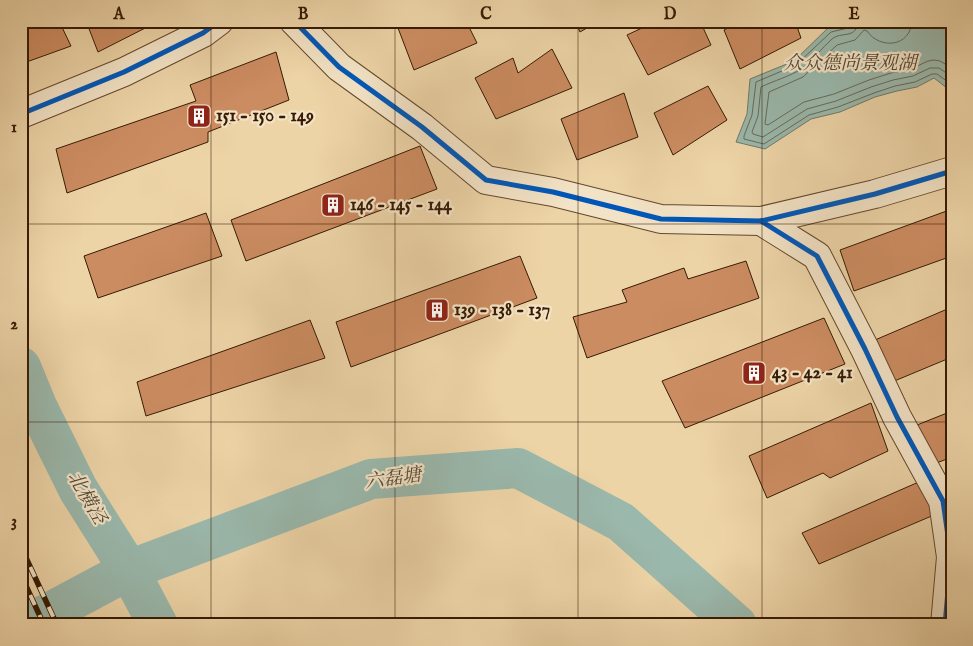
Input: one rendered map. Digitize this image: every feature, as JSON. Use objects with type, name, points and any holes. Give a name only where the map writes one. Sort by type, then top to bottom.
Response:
[{"type":"street","points":[[21,114],[124,72],[203,33],[219,21]]},
{"type":"street","points":[[294,21],[339,67],[422,127],[486,180],[553,192],[661,219],[761,221],[875,194],[952,171]]},
{"type":"street","points":[[761,221],[817,256],[865,349],[896,417],[943,501],[951,557],[945,625]]},
{"type":"water","name":"众众德尚景观湖","points":[[858,21],[892,24],[894,21],[952,21],[952,92],[934,78],[917,87],[875,97],[840,112],[811,119],[765,149],[736,142],[747,114],[750,79],[794,61],[829,27]]},
{"type":"building","points":[[40,21],[59,21],[71,46],[21,64],[21,28]]},
{"type":"building","points":[[86,21],[159,21],[98,52]]},
{"type":"building","points":[[414,21],[431,21],[433,28],[445,21],[466,21],[477,43],[414,70],[398,28]]},
{"type":"building","points":[[575,21],[599,21],[580,32]]},
{"type":"building","points":[[657,21],[700,21],[711,45],[648,75],[627,35]]},
{"type":"building","points":[[742,21],[795,21],[801,38],[740,69],[724,30]]},
{"type":"building","points":[[552,49],[572,88],[496,119],[475,78],[513,58],[518,73]]},
{"type":"building","name":"151 - 150 - 149","points":[[276,52],[289,100],[208,132],[208,142],[67,193],[56,149],[196,101],[190,85]]},
{"type":"building","points":[[708,86],[727,120],[673,155],[654,113]]},
{"type":"building","points":[[624,93],[638,137],[577,160],[561,119]]},
{"type":"building","name":"146 - 145 - 144","points":[[420,146],[437,189],[246,261],[231,220]]},
{"type":"building","points":[[952,209],[952,256],[854,291],[840,250]]},
{"type":"building","points":[[206,213],[222,256],[98,298],[84,256]]},
{"type":"building","name":"139 - 138 - 137","points":[[520,256],[537,298],[351,367],[336,322]]},
{"type":"building","points":[[746,261],[759,298],[587,358],[573,317],[627,302],[622,290],[684,268],[688,279]]},
{"type":"building","points":[[952,307],[952,357],[892,382],[875,340]]},
{"type":"building","name":"43 - 42 - 41","points":[[824,318],[845,364],[685,428],[662,381]]},
{"type":"building","points":[[310,320],[325,358],[146,416],[137,382]]},
{"type":"building","points":[[871,403],[888,451],[830,478],[823,473],[767,498],[749,456]]},
{"type":"building","points":[[952,411],[952,457],[934,464],[917,425]]},
{"type":"building","points":[[921,481],[934,515],[819,564],[802,533]]},
{"type":"waterway","name":"北横泾","points":[[21,367],[37,406],[78,489],[129,570],[158,625]]},
{"type":"waterway","name":"六磊塘","points":[[26,625],[129,570],[371,479],[518,468],[621,522],[737,625]]},
{"type":"railway","points":[[21,547],[57,625]]},
{"type":"railway","points":[[21,575],[44,625]]},
{"type":"cycle path","points":[[21,114],[124,72],[203,33],[219,21]]},
{"type":"cycle path","points":[[294,21],[339,67],[422,127],[486,180],[553,192],[661,219],[761,221],[875,194],[952,171]]},
{"type":"cycle path","points":[[761,221],[817,256],[865,349],[897,417],[943,501],[951,557],[945,625]]},
{"type":"place","name":"151 - 150 - 149","points":[[199,116]]},
{"type":"place","name":"146 - 145 - 144","points":[[333,205]]},
{"type":"place","name":"139 - 138 - 137","points":[[437,310]]},
{"type":"place","name":"43 - 42 - 41","points":[[754,373]]}]
